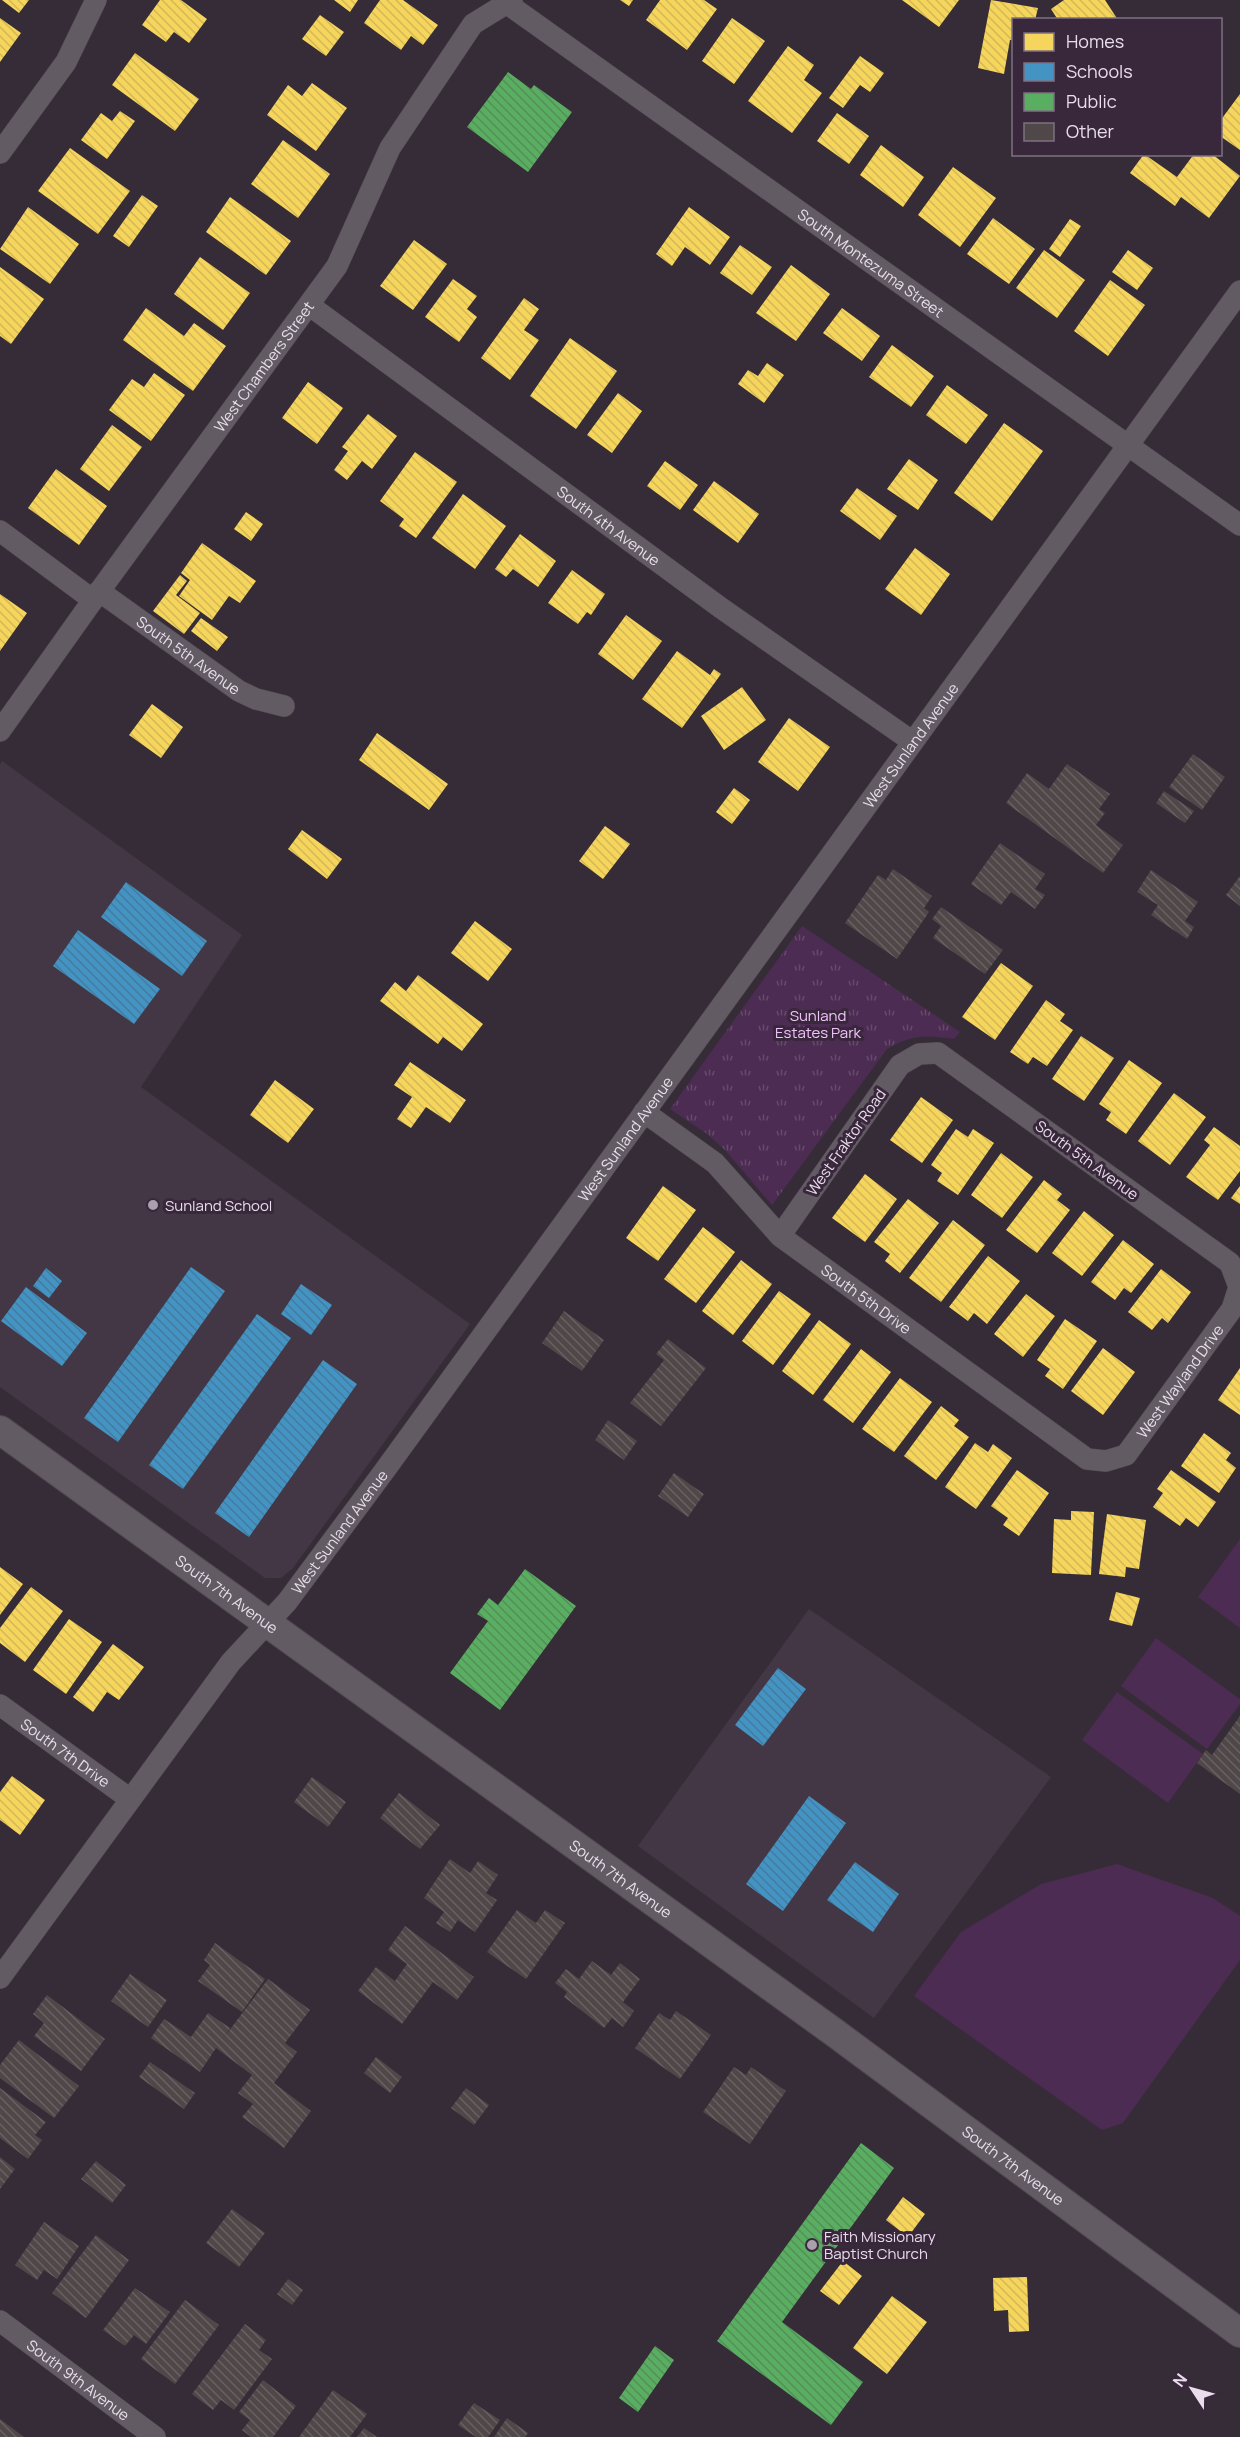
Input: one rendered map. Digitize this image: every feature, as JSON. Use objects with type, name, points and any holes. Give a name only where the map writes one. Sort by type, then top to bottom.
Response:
[{"type":"main road","name":"South 7th Avenue","points":[[0,1430],[835,2032],[1240,2333]]},
{"type":"street","points":[[0,153],[66,62],[96,0]]},
{"type":"street","name":"West Chambers Street","points":[[0,731],[337,266],[390,148],[472,24],[507,1]]},
{"type":"street","name":"South Montezuma Street","points":[[507,1],[1240,525]]},
{"type":"street","name":"West Sunland Avenue","points":[[0,1978],[231,1662],[287,1602],[337,1535],[1240,291]]},
{"type":"street","name":"South 4th Avenue","points":[[309,305],[721,608],[913,742]]},
{"type":"street","name":"South 5th Avenue","points":[[0,531],[239,691],[256,699],[284,706]]},
{"type":"street","name":"South 5th Avenue","points":[[919,1054],[938,1053],[1230,1263],[1239,1287]]},
{"type":"street","name":"West Fraktor Road","points":[[780,1236],[900,1065],[919,1054]]},
{"type":"street","name":"South 5th Drive","points":[[645,1112],[715,1163],[780,1236],[1088,1459],[1106,1461]]},
{"type":"street","name":"West Wayland Drive","points":[[1106,1461],[1126,1455],[1232,1309],[1239,1287]]},
{"type":"street","name":"South 7th Drive","points":[[0,1705],[130,1799]]},
{"type":"street","name":"South 9th Avenue","points":[[0,2321],[155,2437]]},
{"type":"shaded area","name":"Sunland School","points":[[2,761],[242,935],[141,1087],[470,1324],[293,1568],[281,1578],[265,1578],[0,1387],[0,765]]},
{"type":"shaded area","points":[[809,1609],[1051,1777],[874,2018],[638,1846]]},
{"type":"green space","name":"Sunland Estates Park","points":[[802,926],[960,1032],[954,1039],[912,1038],[887,1049],[772,1205],[725,1150],[706,1133],[670,1109]]},
{"type":"green space","points":[[1240,1539],[1240,1628],[1198,1597]]},
{"type":"green space","points":[[1156,1638],[1240,1699],[1240,1704],[1207,1749],[1121,1686]]},
{"type":"green space","points":[[1117,1692],[1203,1754],[1168,1803],[1082,1740]]},
{"type":"green space","points":[[1117,1864],[1213,1898],[1240,1916],[1240,1960],[1123,2123],[1102,2130],[914,1996],[961,1932],[1041,1884]]},
{"type":"building: Homes","points":[[2,0],[29,0],[19,13]]},
{"type":"building: Homes","points":[[160,0],[181,0],[207,19],[189,43],[174,32],[166,42],[142,25]]},
{"type":"building: Homes","points":[[334,0],[358,0],[350,12]]},
{"type":"building: Homes","points":[[380,0],[403,0],[438,25],[423,45],[411,36],[401,50],[364,23]]},
{"type":"building: Homes","points":[[620,0],[633,0],[629,6]]},
{"type":"building: Homes","points":[[660,0],[704,0],[717,9],[687,50],[646,20]]},
{"type":"building: Homes","points":[[902,0],[959,0],[939,27]]},
{"type":"building: Homes","points":[[991,0],[1038,8],[1036,18],[1012,18],[1012,40],[1010,40],[1004,74],[978,68]]},
{"type":"building: Homes","points":[[1064,0],[1105,0],[1117,18],[1057,18],[1051,9]]},
{"type":"building: Homes","points":[[320,15],[344,32],[326,56],[302,39]]},
{"type":"building: Homes","points":[[0,18],[21,33],[0,62]]},
{"type":"building: Homes","points":[[732,18],[765,41],[734,84],[702,61]]},
{"type":"building: Homes","points":[[788,46],[814,65],[804,80],[822,93],[792,133],[748,101]]},
{"type":"building: Homes","points":[[135,53],[199,99],[175,131],[112,85]]},
{"type":"building: Homes","points":[[860,56],[884,73],[870,92],[860,85],[843,108],[829,98]]},
{"type":"building: Homes","points":[[312,83],[347,108],[316,151],[267,115],[288,85],[302,96]]},
{"type":"building: Homes","points":[[1240,94],[1240,150],[1222,137],[1222,118]]},
{"type":"building: Homes","points":[[120,111],[135,121],[107,159],[81,140],[101,113],[112,121]]},
{"type":"building: Homes","points":[[837,113],[869,136],[849,164],[817,141]]},
{"type":"building: Homes","points":[[283,140],[330,174],[298,218],[251,184]]},
{"type":"building: Homes","points":[[881,145],[924,177],[903,207],[860,175]]},
{"type":"building: Homes","points":[[70,148],[130,191],[98,234],[38,191]]},
{"type":"building: Homes","points":[[1143,156],[1147,156],[1177,177],[1193,156],[1215,156],[1240,176],[1209,218],[1181,197],[1175,206],[1130,173]]},
{"type":"building: Homes","points":[[953,167],[996,198],[960,247],[918,215]]},
{"type":"building: Homes","points":[[142,195],[158,206],[129,247],[113,236]]},
{"type":"building: Homes","points":[[230,197],[291,241],[266,275],[206,232]]},
{"type":"building: Homes","points":[[28,207],[79,244],[50,284],[0,249]]},
{"type":"building: Homes","points":[[689,207],[730,237],[710,265],[685,247],[672,266],[656,254]]},
{"type":"building: Homes","points":[[993,218],[1035,249],[1009,284],[967,254]]},
{"type":"building: Homes","points":[[1070,219],[1081,226],[1060,257],[1049,249]]},
{"type":"building: Homes","points":[[414,240],[447,264],[413,310],[380,286]]},
{"type":"building: Homes","points":[[740,245],[772,267],[752,295],[720,273]]},
{"type":"building: Homes","points":[[1044,250],[1085,280],[1057,318],[1016,288]]},
{"type":"building: Homes","points":[[1128,250],[1153,268],[1137,290],[1112,272]]},
{"type":"building: Homes","points":[[200,257],[250,293],[223,330],[174,294]]},
{"type":"building: Homes","points":[[791,265],[830,294],[796,341],[756,313]]},
{"type":"building: Homes","points":[[0,267],[44,299],[11,344],[0,336]]},
{"type":"building: Homes","points":[[453,279],[477,296],[467,309],[477,317],[459,342],[425,317]]},
{"type":"building: Homes","points":[[1110,280],[1145,305],[1108,356],[1074,331]]},
{"type":"building: Homes","points":[[524,298],[539,309],[524,330],[539,340],[510,380],[481,358]]},
{"type":"building: Homes","points":[[146,308],[184,336],[194,323],[226,346],[193,391],[123,340]]},
{"type":"building: Homes","points":[[842,308],[880,336],[862,361],[823,333]]},
{"type":"building: Homes","points":[[570,338],[617,371],[576,429],[530,396]]},
{"type":"building: Homes","points":[[892,345],[934,376],[911,407],[869,377]]},
{"type":"building: Homes","points":[[767,363],[784,375],[764,403],[738,384],[748,370],[758,376]]},
{"type":"building: Homes","points":[[154,373],[185,395],[151,441],[109,410],[132,379],[144,387]]},
{"type":"building: Homes","points":[[308,382],[343,408],[317,444],[282,418]]},
{"type":"building: Homes","points":[[947,385],[988,415],[966,444],[926,415]]},
{"type":"building: Homes","points":[[618,393],[642,411],[612,453],[587,435]]},
{"type":"building: Homes","points":[[368,414],[397,436],[372,469],[362,461],[347,480],[334,470],[348,451],[342,447]]},
{"type":"building: Homes","points":[[1004,423],[1043,451],[992,521],[954,493]]},
{"type":"building: Homes","points":[[112,425],[142,447],[109,491],[80,469]]},
{"type":"building: Homes","points":[[415,452],[457,482],[416,538],[399,526],[404,519],[380,501]]},
{"type":"building: Homes","points":[[909,459],[938,480],[918,510],[887,489]]},
{"type":"building: Homes","points":[[665,461],[698,485],[680,510],[647,486]]},
{"type":"building: Homes","points":[[56,469],[107,506],[79,545],[28,508]]},
{"type":"building: Homes","points":[[714,481],[759,514],[738,543],[693,510]]},
{"type":"building: Homes","points":[[857,488],[897,516],[880,540],[840,511]]},
{"type":"building: Homes","points":[[463,494],[506,526],[475,569],[432,538]]},
{"type":"building: Homes","points":[[246,512],[263,524],[251,541],[234,529]]},
{"type":"building: Homes","points":[[520,534],[556,561],[538,587],[513,569],[506,577],[495,569]]},
{"type":"building: Homes","points":[[202,543],[256,581],[240,603],[229,596],[212,620],[179,596],[190,580],[181,573]]},
{"type":"building: Homes","points":[[915,548],[950,574],[921,615],[885,589]]},
{"type":"building: Homes","points":[[572,570],[605,594],[591,615],[587,612],[578,624],[548,603]]},
{"type":"building: Homes","points":[[180,575],[187,581],[176,595],[200,613],[184,634],[153,611]]},
{"type":"building: Homes","points":[[0,594],[27,613],[0,651]]},
{"type":"building: Homes","points":[[626,615],[662,641],[633,680],[598,654]]},
{"type":"building: Homes","points":[[201,618],[228,637],[217,651],[191,631]]},
{"type":"building: Homes","points":[[677,651],[710,675],[714,669],[721,674],[682,728],[642,699]]},
{"type":"building: Homes","points":[[742,687],[766,720],[724,750],[701,716]]},
{"type":"building: Homes","points":[[152,704],[183,727],[161,758],[129,735]]},
{"type":"building: Homes","points":[[789,718],[830,747],[798,791],[758,762]]},
{"type":"building: Homes","points":[[377,733],[448,784],[429,810],[359,760]]},
{"type":"building: Homes","points":[[734,788],[750,800],[732,824],[716,812]]},
{"type":"building: Homes","points":[[605,826],[630,844],[603,879],[579,861]]},
{"type":"building: Homes","points":[[302,830],[342,859],[327,879],[288,849]]},
{"type":"building: Homes","points":[[475,921],[512,949],[488,981],[451,953]]},
{"type":"building: Homes","points":[[1001,963],[1033,986],[995,1040],[962,1017]]},
{"type":"building: Homes","points":[[418,975],[483,1024],[462,1051],[443,1037],[438,1044],[380,1001],[395,982],[406,991]]},
{"type":"building: Homes","points":[[1046,1000],[1065,1014],[1060,1021],[1073,1030],[1047,1066],[1033,1057],[1028,1064],[1010,1052]]},
{"type":"building: Homes","points":[[1081,1036],[1114,1058],[1084,1101],[1052,1079]]},
{"type":"building: Homes","points":[[1129,1060],[1162,1083],[1126,1134],[1106,1120],[1111,1112],[1099,1104]]},
{"type":"building: Homes","points":[[410,1062],[466,1100],[450,1123],[426,1107],[411,1128],[397,1119],[412,1097],[394,1085]]},
{"type":"building: Homes","points":[[275,1080],[314,1109],[288,1143],[250,1115]]},
{"type":"building: Homes","points":[[1174,1093],[1206,1117],[1170,1165],[1138,1141]]},
{"type":"building: Homes","points":[[921,1097],[953,1120],[922,1163],[890,1140]]},
{"type":"building: Homes","points":[[1214,1127],[1240,1146],[1240,1171],[1218,1200],[1186,1177],[1210,1145],[1204,1140]]},
{"type":"building: Homes","points":[[956,1129],[968,1137],[973,1129],[994,1143],[958,1195],[937,1181],[942,1173],[931,1165]]},
{"type":"building: Homes","points":[[1001,1153],[1033,1177],[1002,1218],[971,1195]]},
{"type":"building: Homes","points":[[865,1174],[897,1199],[865,1242],[832,1218]]},
{"type":"building: Homes","points":[[1044,1180],[1062,1194],[1057,1200],[1070,1210],[1037,1253],[1006,1230]]},
{"type":"building: Homes","points":[[663,1186],[696,1210],[658,1261],[626,1238]]},
{"type":"building: Homes","points":[[1240,1186],[1240,1204],[1231,1198]]},
{"type":"building: Homes","points":[[908,1199],[939,1223],[900,1273],[885,1261],[890,1254],[874,1242]]},
{"type":"building: Homes","points":[[1084,1211],[1114,1235],[1082,1276],[1052,1253]]},
{"type":"building: Homes","points":[[953,1220],[985,1245],[941,1302],[909,1278]]},
{"type":"building: Homes","points":[[703,1227],[735,1252],[696,1303],[664,1279]]},
{"type":"building: Homes","points":[[1123,1240],[1154,1264],[1131,1293],[1124,1288],[1115,1300],[1091,1282]]},
{"type":"building: Homes","points":[[988,1256],[1020,1281],[987,1324],[974,1313],[968,1321],[949,1307]]},
{"type":"building: Homes","points":[[741,1260],[772,1284],[733,1335],[702,1311]]},
{"type":"building: Homes","points":[[1161,1269],[1191,1292],[1168,1323],[1162,1318],[1152,1330],[1128,1312]]},
{"type":"building: Homes","points":[[779,1291],[811,1314],[773,1365],[742,1341]]},
{"type":"building: Homes","points":[[1026,1294],[1055,1316],[1023,1357],[994,1334]]},
{"type":"building: Homes","points":[[1065,1319],[1097,1341],[1063,1389],[1045,1376],[1050,1369],[1037,1360]]},
{"type":"building: Homes","points":[[819,1320],[851,1344],[813,1395],[782,1371]]},
{"type":"building: Homes","points":[[1103,1348],[1135,1372],[1103,1415],[1071,1391]]},
{"type":"building: Homes","points":[[861,1349],[891,1372],[853,1423],[823,1400]]},
{"type":"building: Homes","points":[[1240,1368],[1240,1415],[1218,1400]]},
{"type":"building: Homes","points":[[900,1378],[932,1402],[894,1452],[862,1429]]},
{"type":"building: Homes","points":[[941,1406],[959,1420],[954,1426],[969,1437],[936,1480],[904,1456]]},
{"type":"building: Homes","points":[[1204,1433],[1231,1453],[1226,1460],[1236,1468],[1219,1493],[1181,1466]]},
{"type":"building: Homes","points":[[975,1443],[988,1452],[993,1444],[1012,1458],[976,1509],[945,1487]]},
{"type":"building: Homes","points":[[1017,1470],[1049,1493],[1019,1536],[1003,1525],[1008,1518],[991,1506]]},
{"type":"building: Homes","points":[[1171,1470],[1216,1502],[1198,1527],[1186,1518],[1180,1526],[1153,1507],[1163,1493],[1157,1489]]},
{"type":"building: Homes","points":[[1071,1511],[1094,1512],[1091,1575],[1052,1573],[1054,1519],[1071,1520]]},
{"type":"building: Homes","points":[[1107,1514],[1146,1520],[1139,1569],[1126,1567],[1125,1577],[1099,1574]]},
{"type":"building: Homes","points":[[0,1567],[23,1584],[0,1615]]},
{"type":"building: Homes","points":[[31,1587],[63,1611],[25,1662],[0,1643],[0,1628]]},
{"type":"building: Homes","points":[[1116,1592],[1140,1598],[1132,1626],[1109,1620]]},
{"type":"building: Homes","points":[[69,1619],[102,1642],[66,1694],[33,1670]]},
{"type":"building: Homes","points":[[113,1644],[144,1667],[119,1700],[107,1692],[93,1712],[73,1697]]},
{"type":"building: Homes","points":[[12,1776],[45,1800],[20,1835],[0,1820],[0,1792]]},
{"type":"building: Homes","points":[[903,2197],[925,2214],[908,2237],[886,2220]]},
{"type":"building: Homes","points":[[843,2261],[862,2276],[839,2305],[820,2291]]},
{"type":"building: Homes","points":[[1027,2277],[1029,2331],[1009,2332],[1008,2310],[994,2311],[993,2278]]},
{"type":"building: Homes","points":[[892,2296],[927,2322],[887,2374],[853,2348]]},
{"type":"building: Schools","points":[[126,882],[207,941],[182,976],[101,917]]},
{"type":"building: Schools","points":[[78,930],[160,989],[134,1024],[53,966]]},
{"type":"building: Schools","points":[[191,1267],[225,1291],[118,1442],[84,1418]]},
{"type":"building: Schools","points":[[46,1268],[62,1281],[49,1298],[33,1286]]},
{"type":"building: Schools","points":[[301,1284],[332,1305],[311,1335],[281,1314]]},
{"type":"building: Schools","points":[[26,1287],[87,1333],[62,1366],[1,1321]]},
{"type":"building: Schools","points":[[257,1314],[291,1338],[183,1489],[149,1465]]},
{"type":"building: Schools","points":[[323,1360],[357,1384],[249,1537],[215,1513]]},
{"type":"building: Schools","points":[[778,1668],[806,1689],[763,1746],[735,1725]]},
{"type":"building: Schools","points":[[809,1796],[846,1823],[783,1911],[746,1884]]},
{"type":"building: Schools","points":[[855,1862],[899,1894],[873,1932],[827,1900]]},
{"type":"building: Public","points":[[508,72],[531,89],[534,85],[572,112],[528,172],[467,127]]},
{"type":"building: Public","points":[[525,1569],[576,1606],[500,1710],[450,1673],[488,1621],[477,1614],[489,1598],[498,1605]]},
{"type":"building: Public","name":"Faith Missionary Baptist Church","points":[[861,2143],[894,2168],[782,2322],[863,2382],[831,2425],[717,2341]]},
{"type":"building: Public","points":[[655,2346],[674,2360],[638,2412],[619,2398]]},
{"type":"building: Other","points":[[1193,754],[1225,777],[1202,810],[1169,787]]},
{"type":"building: Other","points":[[1067,764],[1110,794],[1099,809],[1105,813],[1096,825],[1123,845],[1103,873],[1006,803],[1027,773],[1049,789]]},
{"type":"building: Other","points":[[1164,791],[1194,811],[1185,823],[1156,803]]},
{"type":"building: Other","points":[[1000,843],[1045,874],[1035,889],[1045,895],[1035,909],[1011,892],[1001,905],[971,884]]},
{"type":"building: Other","points":[[893,869],[932,896],[924,908],[929,912],[897,959],[845,923],[878,875],[886,880]]},
{"type":"building: Other","points":[[1151,870],[1198,902],[1185,921],[1194,927],[1187,939],[1151,915],[1158,905],[1137,892]]},
{"type":"building: Other","points":[[1240,876],[1240,906],[1226,895]]},
{"type":"building: Other","points":[[941,907],[1003,950],[985,974],[933,938],[941,926],[932,919]]},
{"type":"building: Other","points":[[564,1311],[604,1340],[582,1371],[542,1343]]},
{"type":"building: Other","points":[[668,1339],[706,1368],[661,1426],[630,1403],[664,1360],[656,1354]]},
{"type":"building: Other","points":[[608,1420],[637,1441],[624,1460],[595,1440]]},
{"type":"building: Other","points":[[674,1473],[704,1494],[688,1517],[658,1496]]},
{"type":"building: Other","points":[[1240,1716],[1240,1794],[1197,1763],[1206,1750],[1212,1755]]},
{"type":"building: Other","points":[[312,1777],[346,1802],[328,1827],[294,1802]]},
{"type":"building: Other","points":[[399,1793],[440,1825],[420,1849],[380,1818]]},
{"type":"building: Other","points":[[450,1859],[470,1873],[478,1861],[498,1875],[486,1893],[497,1900],[475,1932],[458,1920],[450,1932],[436,1923],[444,1912],[424,1898]]},
{"type":"building: Other","points":[[517,1910],[536,1923],[545,1910],[565,1923],[526,1979],[487,1952]]},
{"type":"building: Other","points":[[405,1926],[474,1977],[457,2000],[433,1982],[402,2024],[358,1991],[376,1967],[395,1981],[407,1964],[388,1950]]},
{"type":"building: Other","points":[[215,1943],[265,1979],[242,2012],[198,1981],[210,1965],[204,1960]]},
{"type":"building: Other","points":[[592,1961],[611,1975],[620,1963],[640,1979],[623,2002],[634,2011],[623,2027],[612,2018],[604,2028],[564,1997],[567,1992],[555,1983],[566,1969],[579,1979]]},
{"type":"building: Other","points":[[130,1974],[167,2000],[148,2027],[111,2001]]},
{"type":"building: Other","points":[[268,1979],[310,2010],[285,2043],[297,2052],[274,2083],[311,2111],[284,2148],[242,2117],[253,2104],[238,2093],[252,2075],[216,2048],[200,2072],[151,2038],[164,2019],[191,2037],[208,2013],[230,2028],[225,2036]]},
{"type":"building: Other","points":[[47,1995],[105,2039],[81,2071],[34,2036],[44,2023],[33,2014]]},
{"type":"building: Other","points":[[676,2011],[711,2035],[680,2079],[635,2048],[659,2013],[670,2020]]},
{"type":"building: Other","points":[[19,2040],[79,2086],[54,2118],[0,2078],[0,2065]]},
{"type":"building: Other","points":[[376,2057],[402,2077],[390,2093],[364,2073]]},
{"type":"building: Other","points":[[150,2062],[195,2093],[184,2109],[139,2077]]},
{"type":"building: Other","points":[[734,2067],[746,2075],[751,2067],[786,2091],[750,2144],[703,2112]]},
{"type":"building: Other","points":[[0,2088],[46,2122],[35,2135],[42,2140],[28,2159],[0,2138]]},
{"type":"building: Other","points":[[466,2088],[489,2105],[474,2125],[451,2108]]},
{"type":"building: Other","points":[[0,2157],[15,2169],[0,2189]]},
{"type":"building: Other","points":[[96,2161],[126,2185],[112,2203],[81,2179]]},
{"type":"building: Other","points":[[232,2209],[265,2233],[239,2267],[206,2243]]},
{"type":"building: Other","points":[[44,2222],[79,2246],[57,2279],[44,2270],[37,2280],[15,2265]]},
{"type":"building: Other","points":[[96,2235],[129,2260],[86,2318],[52,2293]]},
{"type":"building: Other","points":[[288,2279],[303,2290],[292,2305],[277,2294]]},
{"type":"building: Other","points":[[135,2288],[170,2312],[146,2344],[134,2335],[125,2346],[103,2330]]},
{"type":"building: Other","points":[[185,2300],[219,2325],[175,2384],[141,2359]]},
{"type":"building: Other","points":[[245,2324],[266,2340],[259,2350],[272,2359],[234,2410],[221,2400],[213,2410],[192,2394]]},
{"type":"building: Other","points":[[263,2380],[296,2406],[273,2437],[251,2437],[242,2430],[250,2420],[239,2412]]},
{"type":"building: Other","points":[[333,2390],[367,2414],[350,2437],[299,2437]]},
{"type":"building: Other","points":[[474,2403],[500,2420],[488,2437],[476,2437],[458,2425]]},
{"type":"building: Other","points":[[507,2418],[528,2433],[525,2437],[494,2437]]},
{"type":"building: Other","points":[[0,2419],[24,2437],[0,2437]]},
{"type":"building: Other","points":[[364,2428],[377,2437],[357,2437]]},
{"type":"place","name":"Sunland School","points":[[153,1205]]},
{"type":"place","name":"Faith Missionary Baptist Church","points":[[812,2245]]}]
